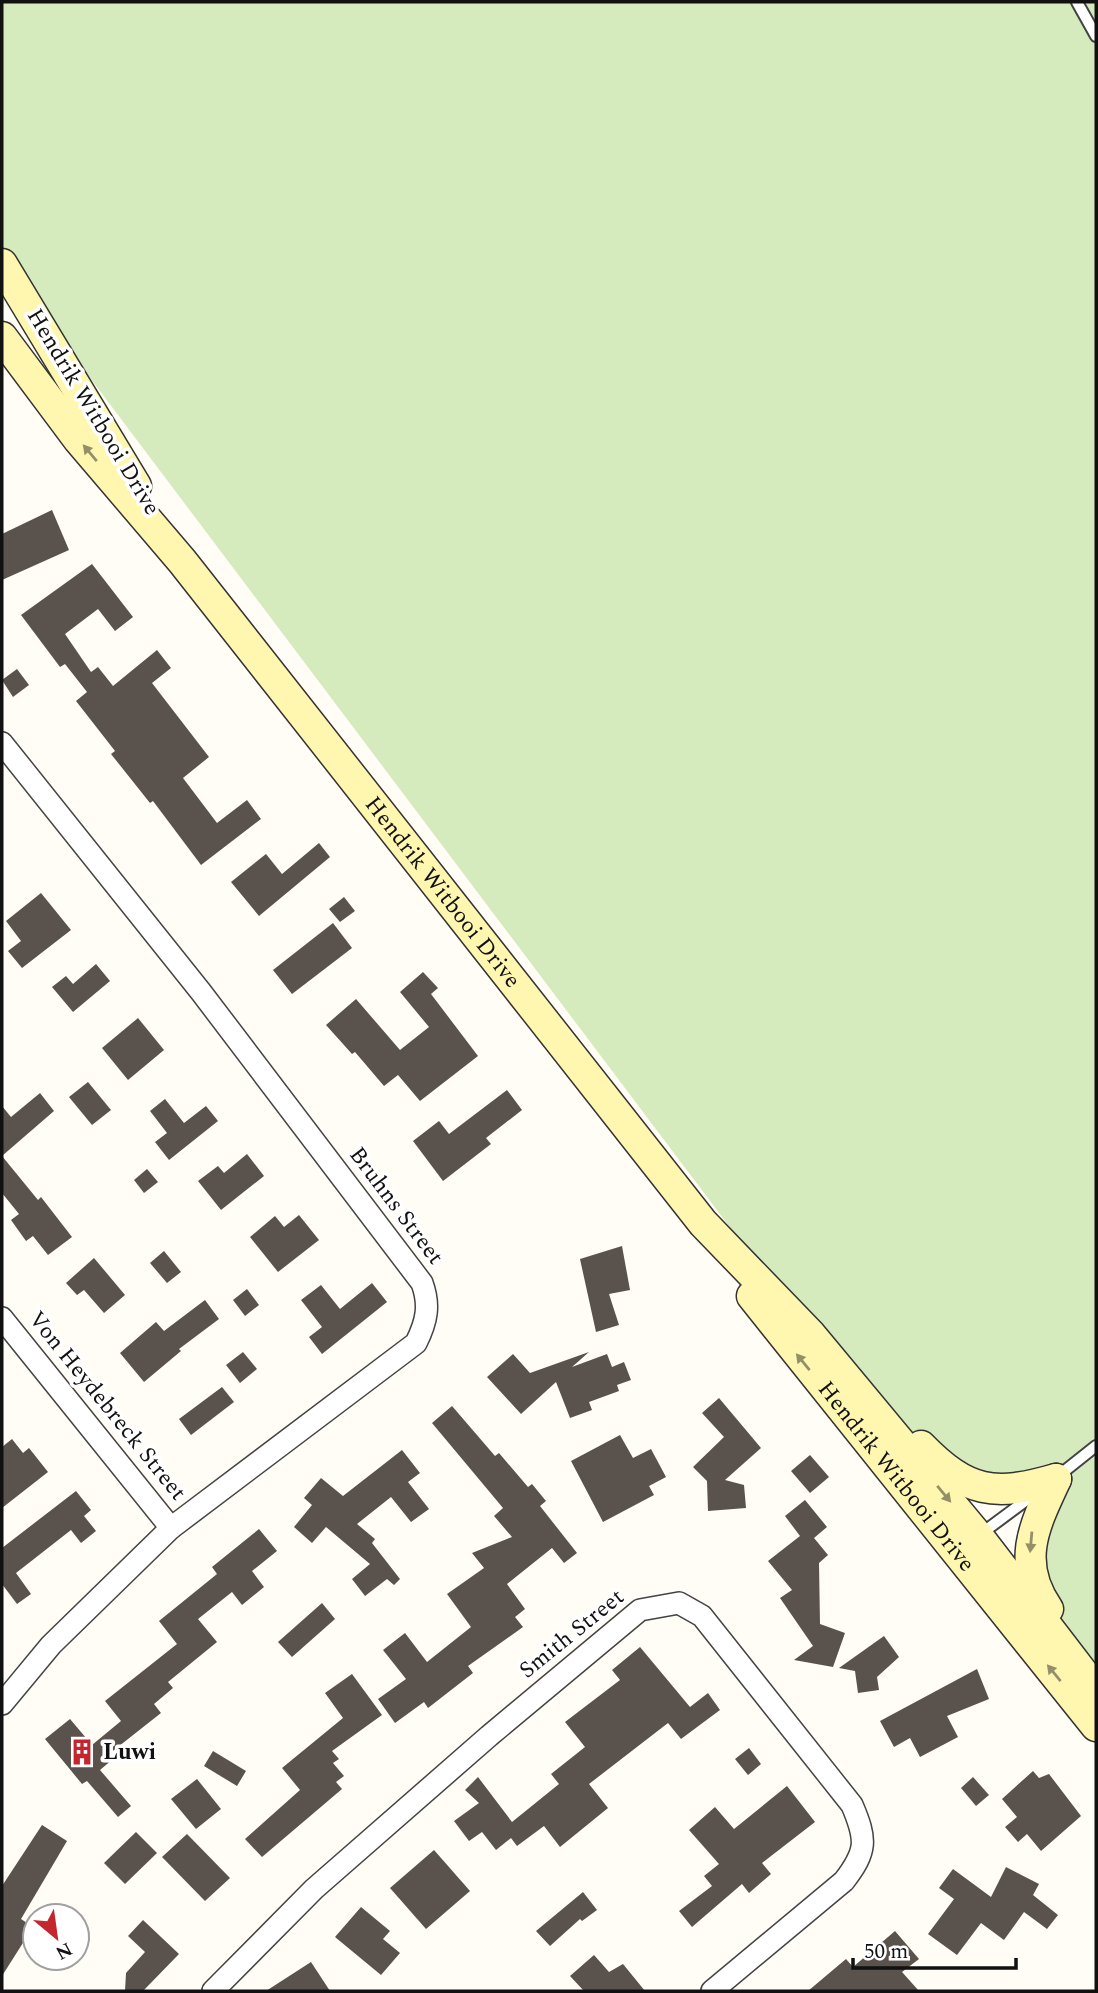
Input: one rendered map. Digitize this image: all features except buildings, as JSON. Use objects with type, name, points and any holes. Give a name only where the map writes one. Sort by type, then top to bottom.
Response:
[{"type":"main road","name":"Hendrik Witbooi Drive","points":[[2,264],[182,561]]},
{"type":"main road","name":"Hendrik Witbooi Drive","points":[[2,337],[78,439],[182,561],[704,1223],[811,1335],[968,1545],[1096,1726]]},
{"type":"main road","name":"Hendrik Witbooi Drive","points":[[704,1223],[735,1274],[776,1328],[1096,1690]]},
{"type":"main road","points":[[811,1335],[934,1460],[975,1487],[993,1489],[1030,1486],[1056,1479]]},
{"type":"main road","points":[[1056,1479],[1032,1529],[1030,1558],[1034,1581],[1039,1596],[1096,1676]]},
{"type":"street","name":"Bruhns Street","points":[[2,743],[201,992],[422,1283],[428,1300],[423,1328],[416,1343],[171,1528],[51,1645],[2,1704]]},
{"type":"street","name":"Von Heydebreck Street","points":[[2,1318],[171,1528]]},
{"type":"street","name":"Smith Street","points":[[213,1991],[314,1889],[489,1736],[640,1610],[679,1603],[702,1616],[852,1805],[863,1837],[862,1858],[844,1881],[712,1991]]},
{"type":"lane","points":[[1077,2],[1096,36]]},
{"type":"lane","points":[[968,1545],[1096,1447]]},
{"type":"green space","points":[[2,2],[1096,2],[1096,1676],[1039,1596],[1030,1486],[934,1460],[811,1335],[2,261]]},
{"type":"place","name":"Luwi","points":[[82,1752]]}]
